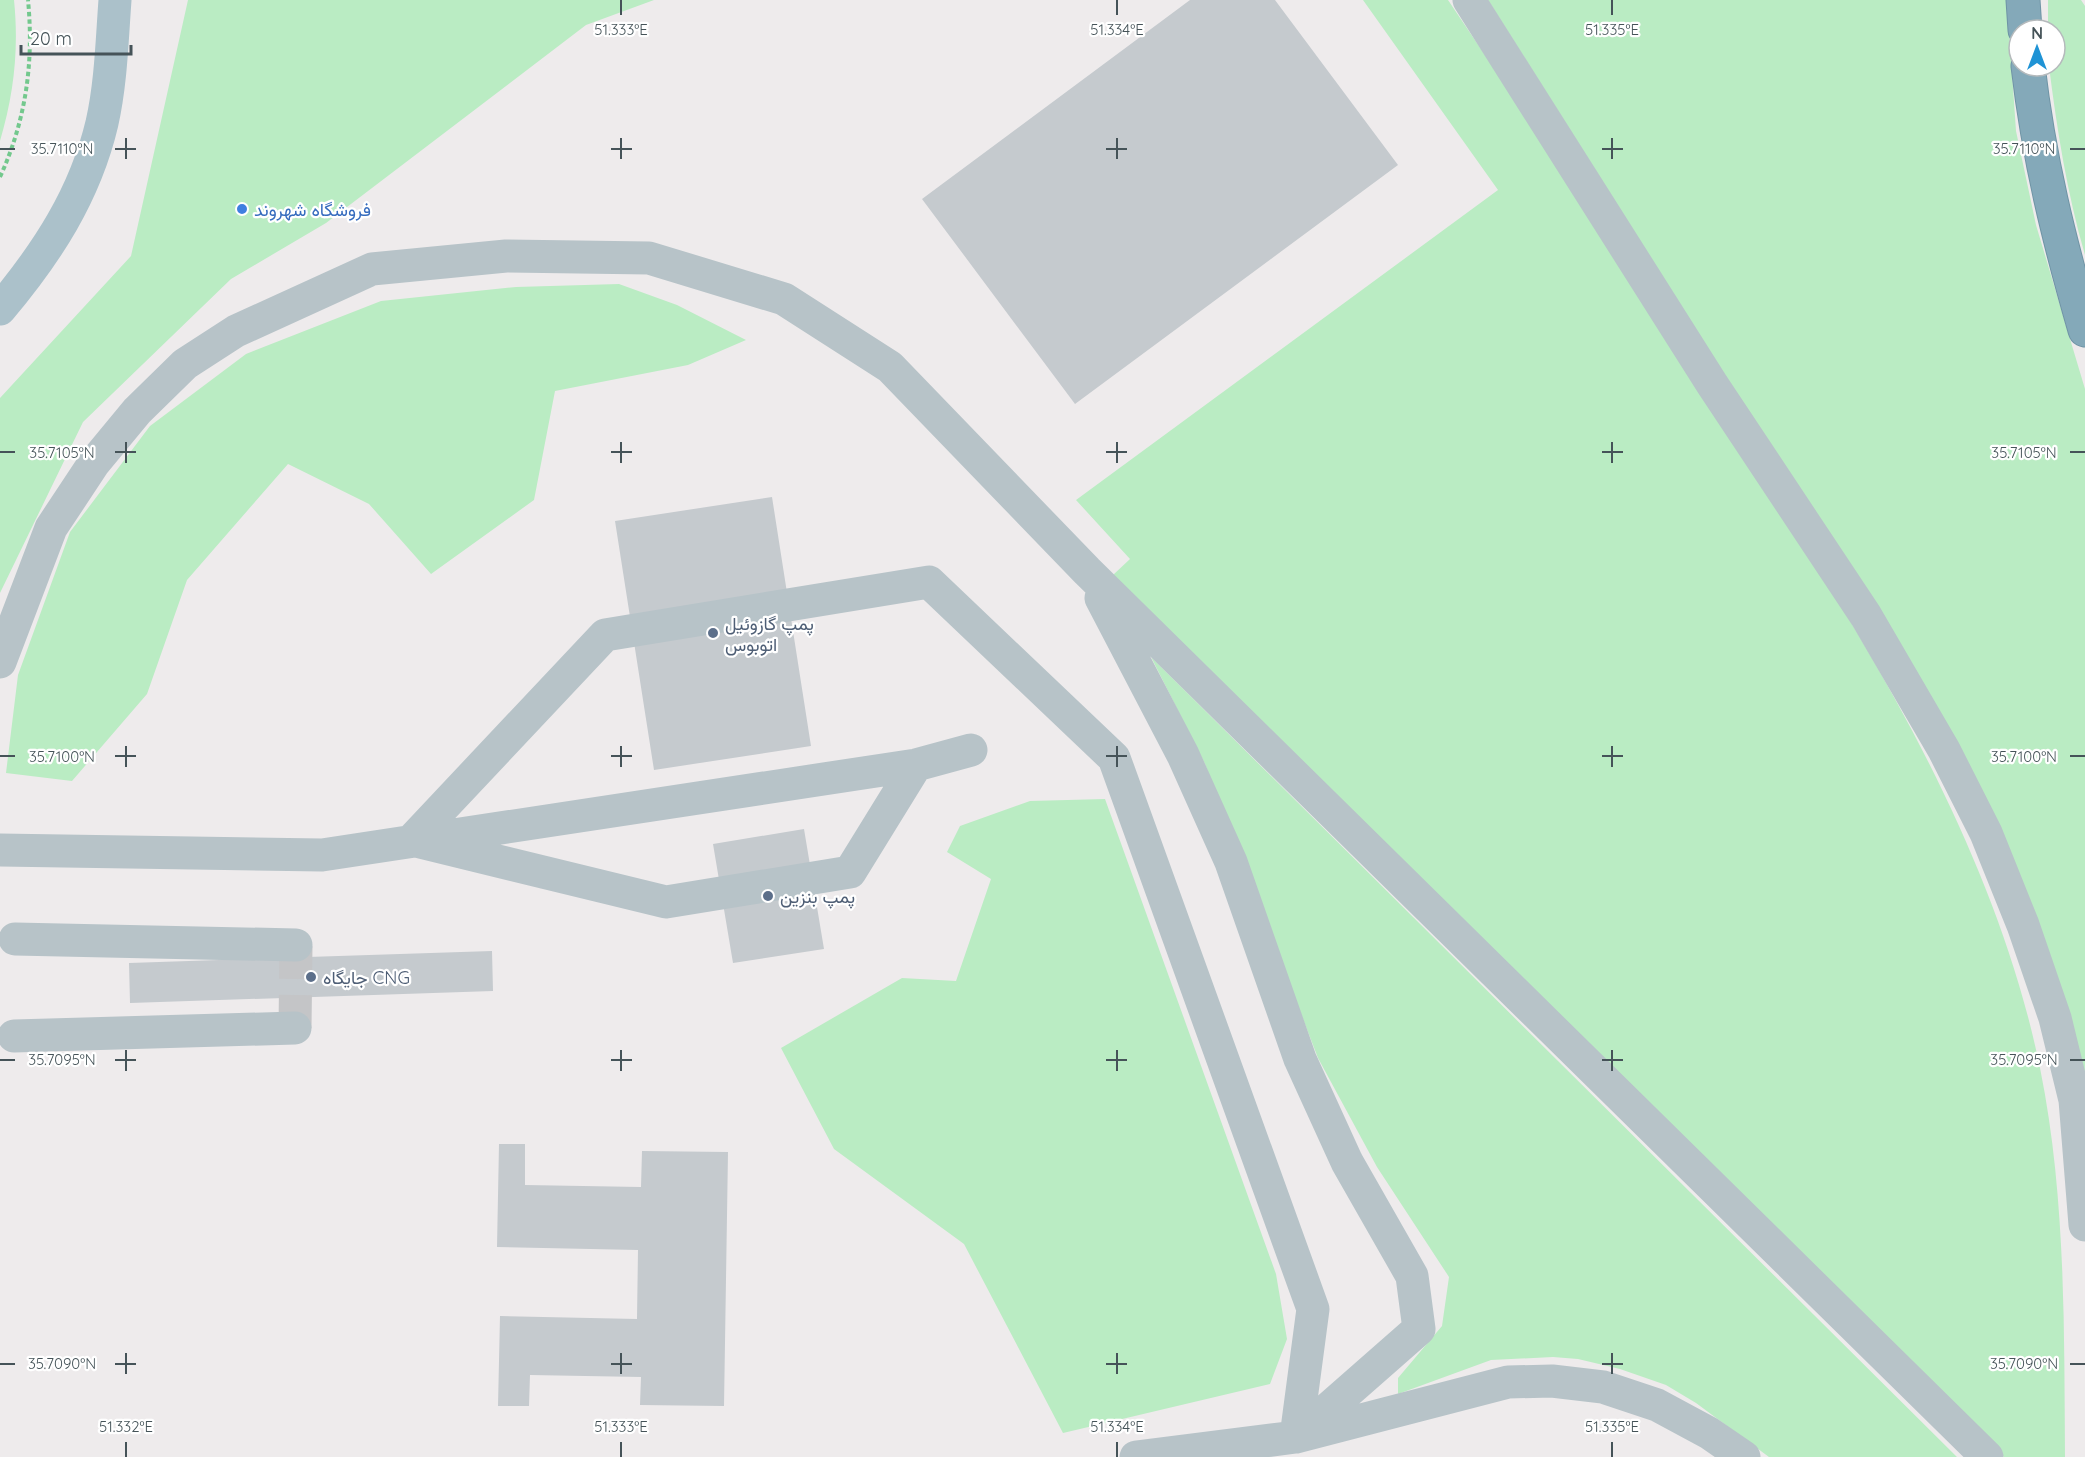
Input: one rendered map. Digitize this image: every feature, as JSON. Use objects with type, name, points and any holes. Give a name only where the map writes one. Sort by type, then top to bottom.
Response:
[{"type":"highway","points":[[2023,0],[2024,18]]},
{"type":"highway","points":[[2029,78],[2035,130],[2054,221],[2085,330]]},
{"type":"main road","points":[[0,309],[37,265],[87,172],[102,121],[115,0]]},
{"type":"street","points":[[1469,0],[1712,384],[1866,616],[1944,750],[2002,874],[2023,925],[2055,1018],[2075,1100],[2085,1225]]},
{"type":"street","points":[[0,662],[51,528],[101,454],[136,411],[184,364],[236,331],[372,269],[506,256],[649,258],[784,299],[890,367],[1087,571],[1987,1457]]},
{"type":"street","points":[[1087,571],[1184,755],[1231,862],[1300,1059],[1347,1162],[1412,1276],[1419,1329],[1296,1437]]},
{"type":"street","points":[[412,840],[605,635],[929,582],[1114,758],[1313,1309],[1296,1437]]},
{"type":"street","points":[[0,850],[322,855],[916,765],[971,750]]},
{"type":"street","points":[[412,840],[666,902],[849,872],[916,765]]},
{"type":"street","points":[[15,939],[296,945]]},
{"type":"street","points":[[14,1036],[295,1028]]},
{"type":"street","points":[[1136,1457],[1296,1437],[1508,1382],[1552,1381],[1603,1388],[1657,1405],[1709,1433],[1744,1457]]},
{"type":"path","points":[[0,177],[11,154],[30,74],[31,33],[28,0]]},
{"type":"green space","points":[[0,0],[14,0],[16,36],[12,89],[0,141]]},
{"type":"green space","points":[[188,0],[654,0],[586,25],[326,223],[231,279],[83,422],[0,593],[0,398],[131,256]]},
{"type":"green space","points":[[1363,0],[1448,0],[1809,553],[1905,717],[1948,802],[1986,889],[2017,977],[2040,1068],[2055,1164],[2059,1213],[2064,1311],[2065,1457],[2004,1457],[1113,575],[1130,559],[1076,500],[1498,190]]},
{"type":"green space","points":[[1488,0],[2007,0],[2007,78],[2012,78],[2016,131],[2036,225],[2085,389],[2085,1103],[2045,950],[1777,458]]},
{"type":"green space","points":[[2048,0],[2081,0],[2085,6],[2085,255],[2063,161],[2050,78],[2067,78],[2067,18],[2048,18]]},
{"type":"green space","points":[[619,284],[677,305],[746,340],[688,365],[555,391],[534,500],[431,574],[369,504],[288,464],[187,580],[147,694],[72,781],[6,773],[18,675],[70,532],[150,426],[246,354],[381,301],[516,287]]},
{"type":"green space","points":[[1151,657],[1957,1457],[1769,1457],[1696,1403],[1666,1385],[1620,1369],[1578,1359],[1553,1357],[1491,1360],[1398,1394],[1398,1378],[1442,1326],[1449,1277],[1377,1167],[1318,1058],[1205,764]]},
{"type":"green space","points":[[1105,799],[1276,1274],[1287,1339],[1270,1384],[1063,1433],[964,1244],[834,1149],[781,1048],[902,978],[956,981],[991,879],[947,852],[960,826],[1030,801]]},
{"type":"building","points":[[1190,0],[1275,0],[1398,165],[1075,404],[922,199]]},
{"type":"building","name":"پمپ گازوئیل اتوبوس","points":[[772,497],[811,746],[654,770],[615,521]]},
{"type":"building","name":"پمپ بنزین","points":[[804,829],[824,949],[733,963],[713,844]]},
{"type":"building","name":"جایگاه CNG","points":[[492,951],[493,991],[130,1003],[129,963]]},
{"type":"building","points":[[499,1144],[525,1144],[525,1185],[641,1187],[642,1151],[728,1152],[724,1406],[640,1405],[641,1377],[530,1375],[529,1406],[498,1406],[500,1316],[637,1319],[638,1250],[497,1247]]},
{"type":"tunnel","points":[[295,1028],[296,945]]},
{"type":"place","name":"فروشگاه شهروند","points":[[242,209]]},
{"type":"place","name":"پمپ گازوئیل اتوبوس","points":[[713,633]]},
{"type":"place","name":"پمپ بنزین","points":[[768,896]]},
{"type":"place","name":"جایگاه CNG","points":[[311,977]]}]
